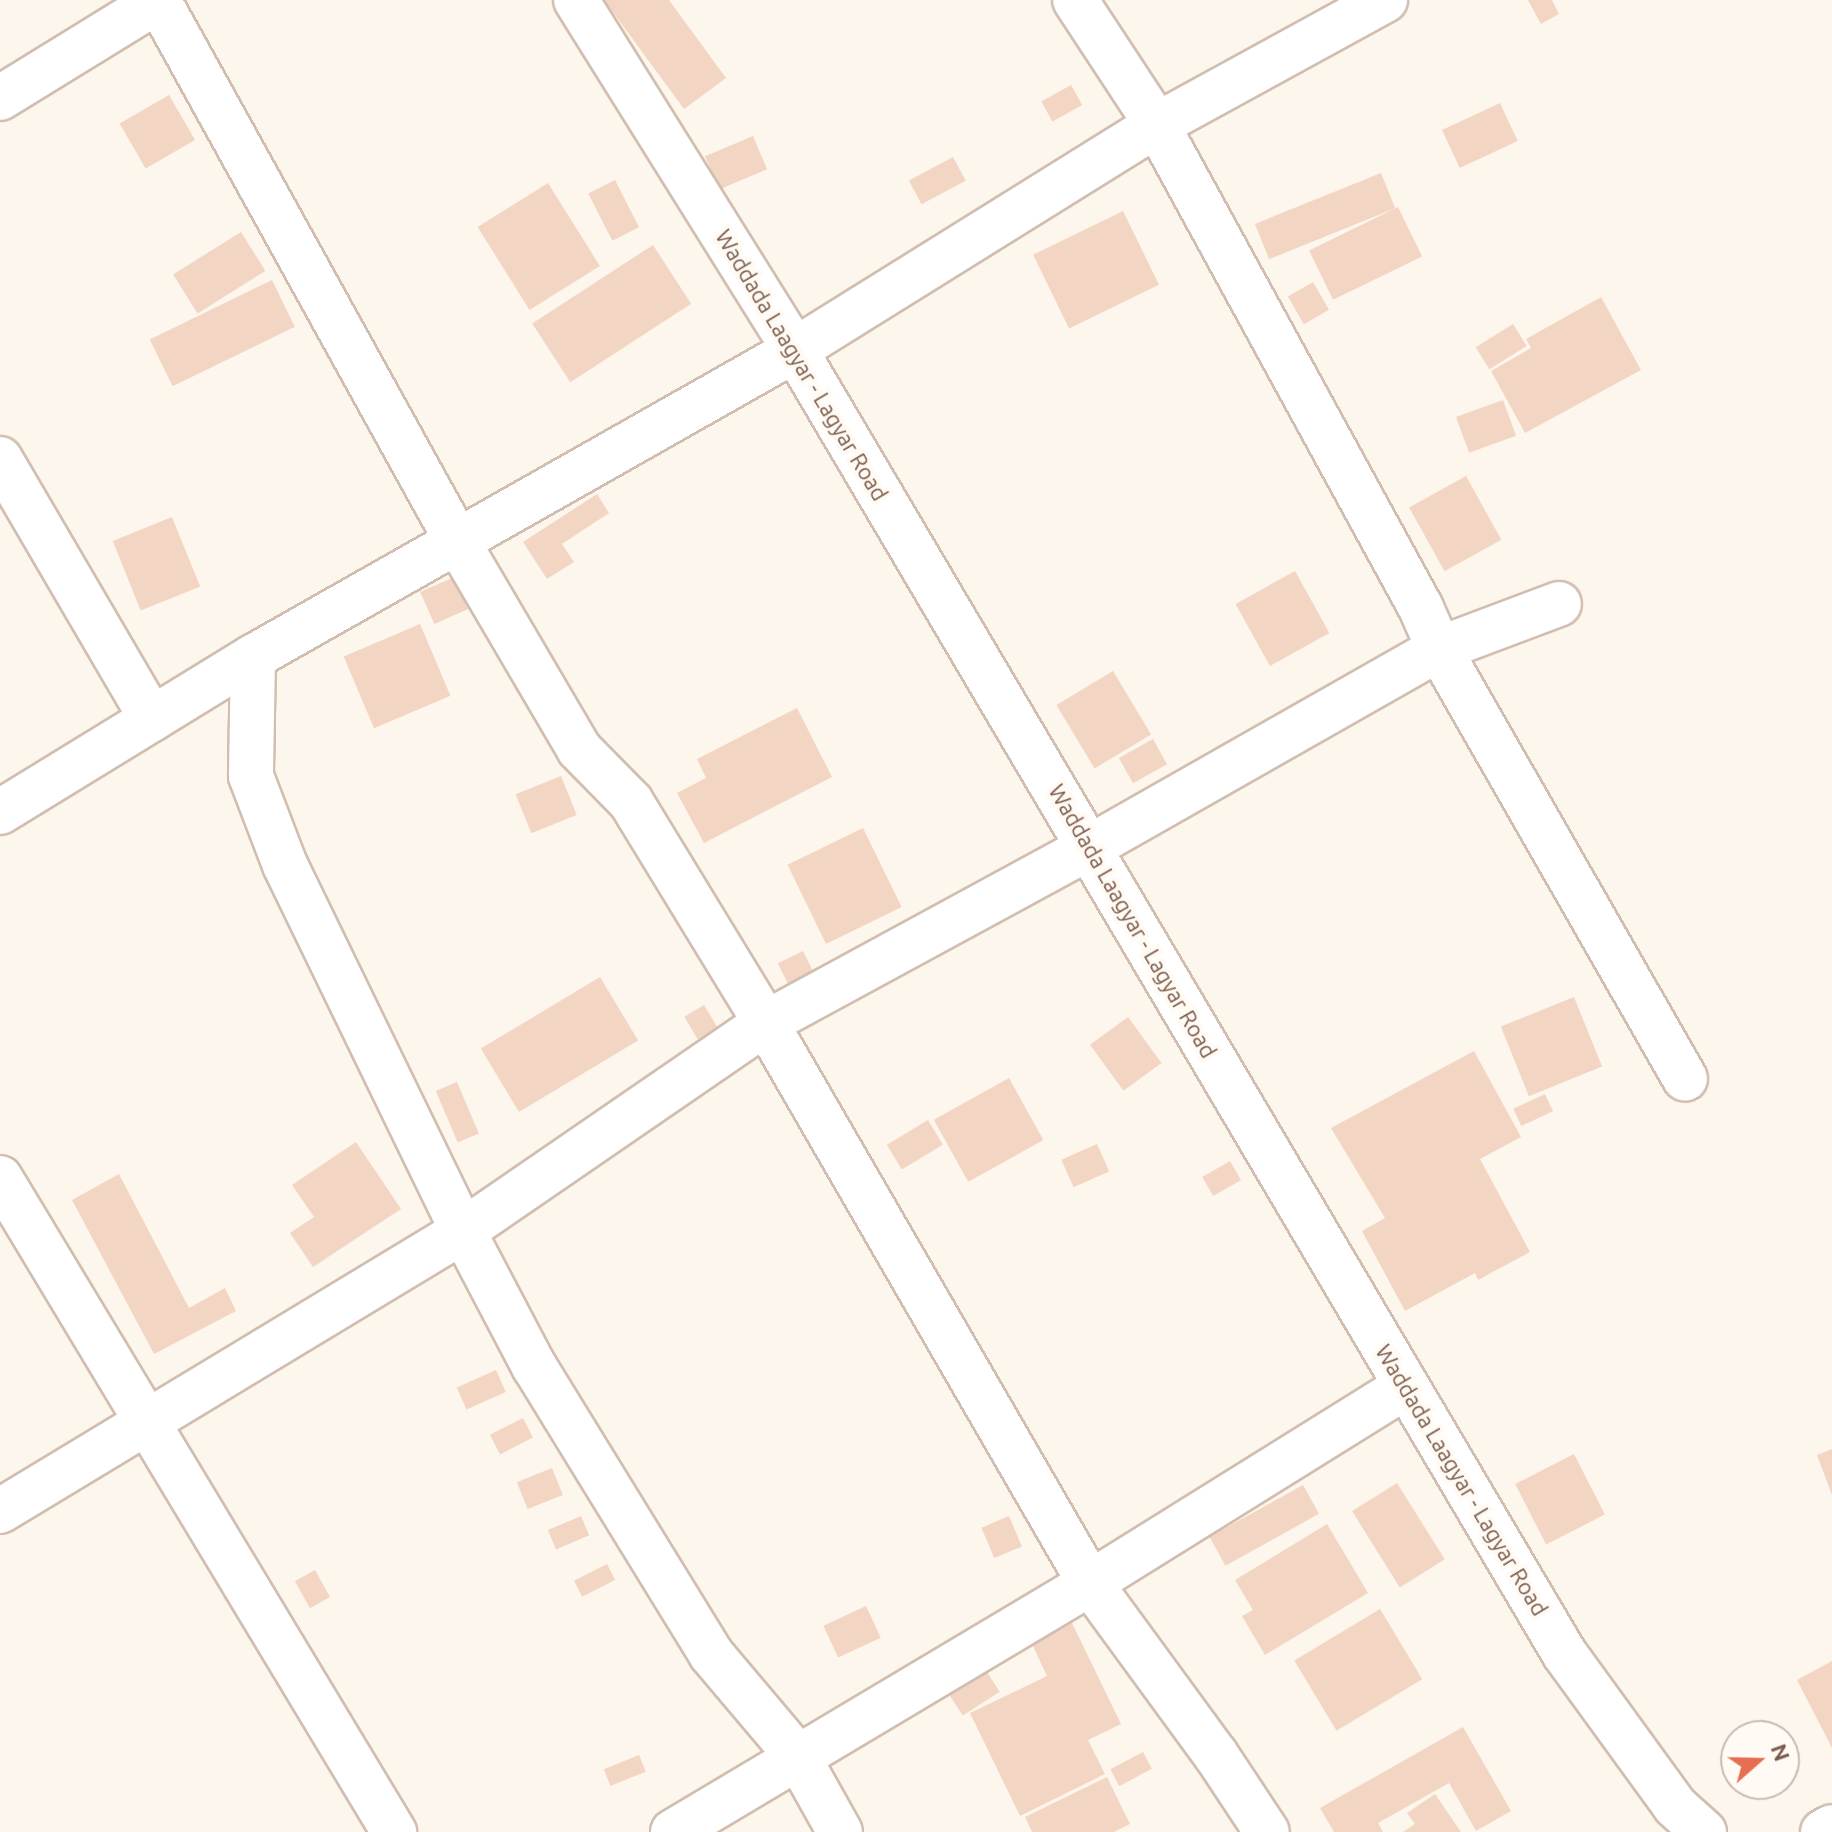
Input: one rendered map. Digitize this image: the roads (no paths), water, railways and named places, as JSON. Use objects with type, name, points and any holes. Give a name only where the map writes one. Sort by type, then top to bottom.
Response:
[{"type":"street","points":[[0,98],[159,0],[456,539],[579,749],[631,802],[766,1023],[1090,1583],[1216,1755],[1267,1832]]},
{"type":"street","name":"Waddada Laagyar - Lagyar Road","points":[[576,0],[795,350],[1564,1653],[1675,1806],[1704,1832]]},
{"type":"street","points":[[1075,0],[1157,125],[1414,595],[1439,649],[1685,1079]]},
{"type":"street","points":[[0,812],[253,657],[456,539],[795,350],[1157,125],[1385,0]]},
{"type":"street","points":[[0,459],[152,719]]},
{"type":"street","points":[[0,1511],[463,1231],[766,1023],[1090,847],[1439,649],[1559,604]]},
{"type":"street","points":[[253,657],[251,776],[285,865],[463,1231],[534,1366],[711,1654],[798,1757],[840,1832]]},
{"type":"street","points":[[0,1178],[394,1832]]},
{"type":"street","points":[[673,1832],[1090,1583],[1406,1386]]},
{"type":"street","points":[[1823,1832],[1832,1827]]}]
